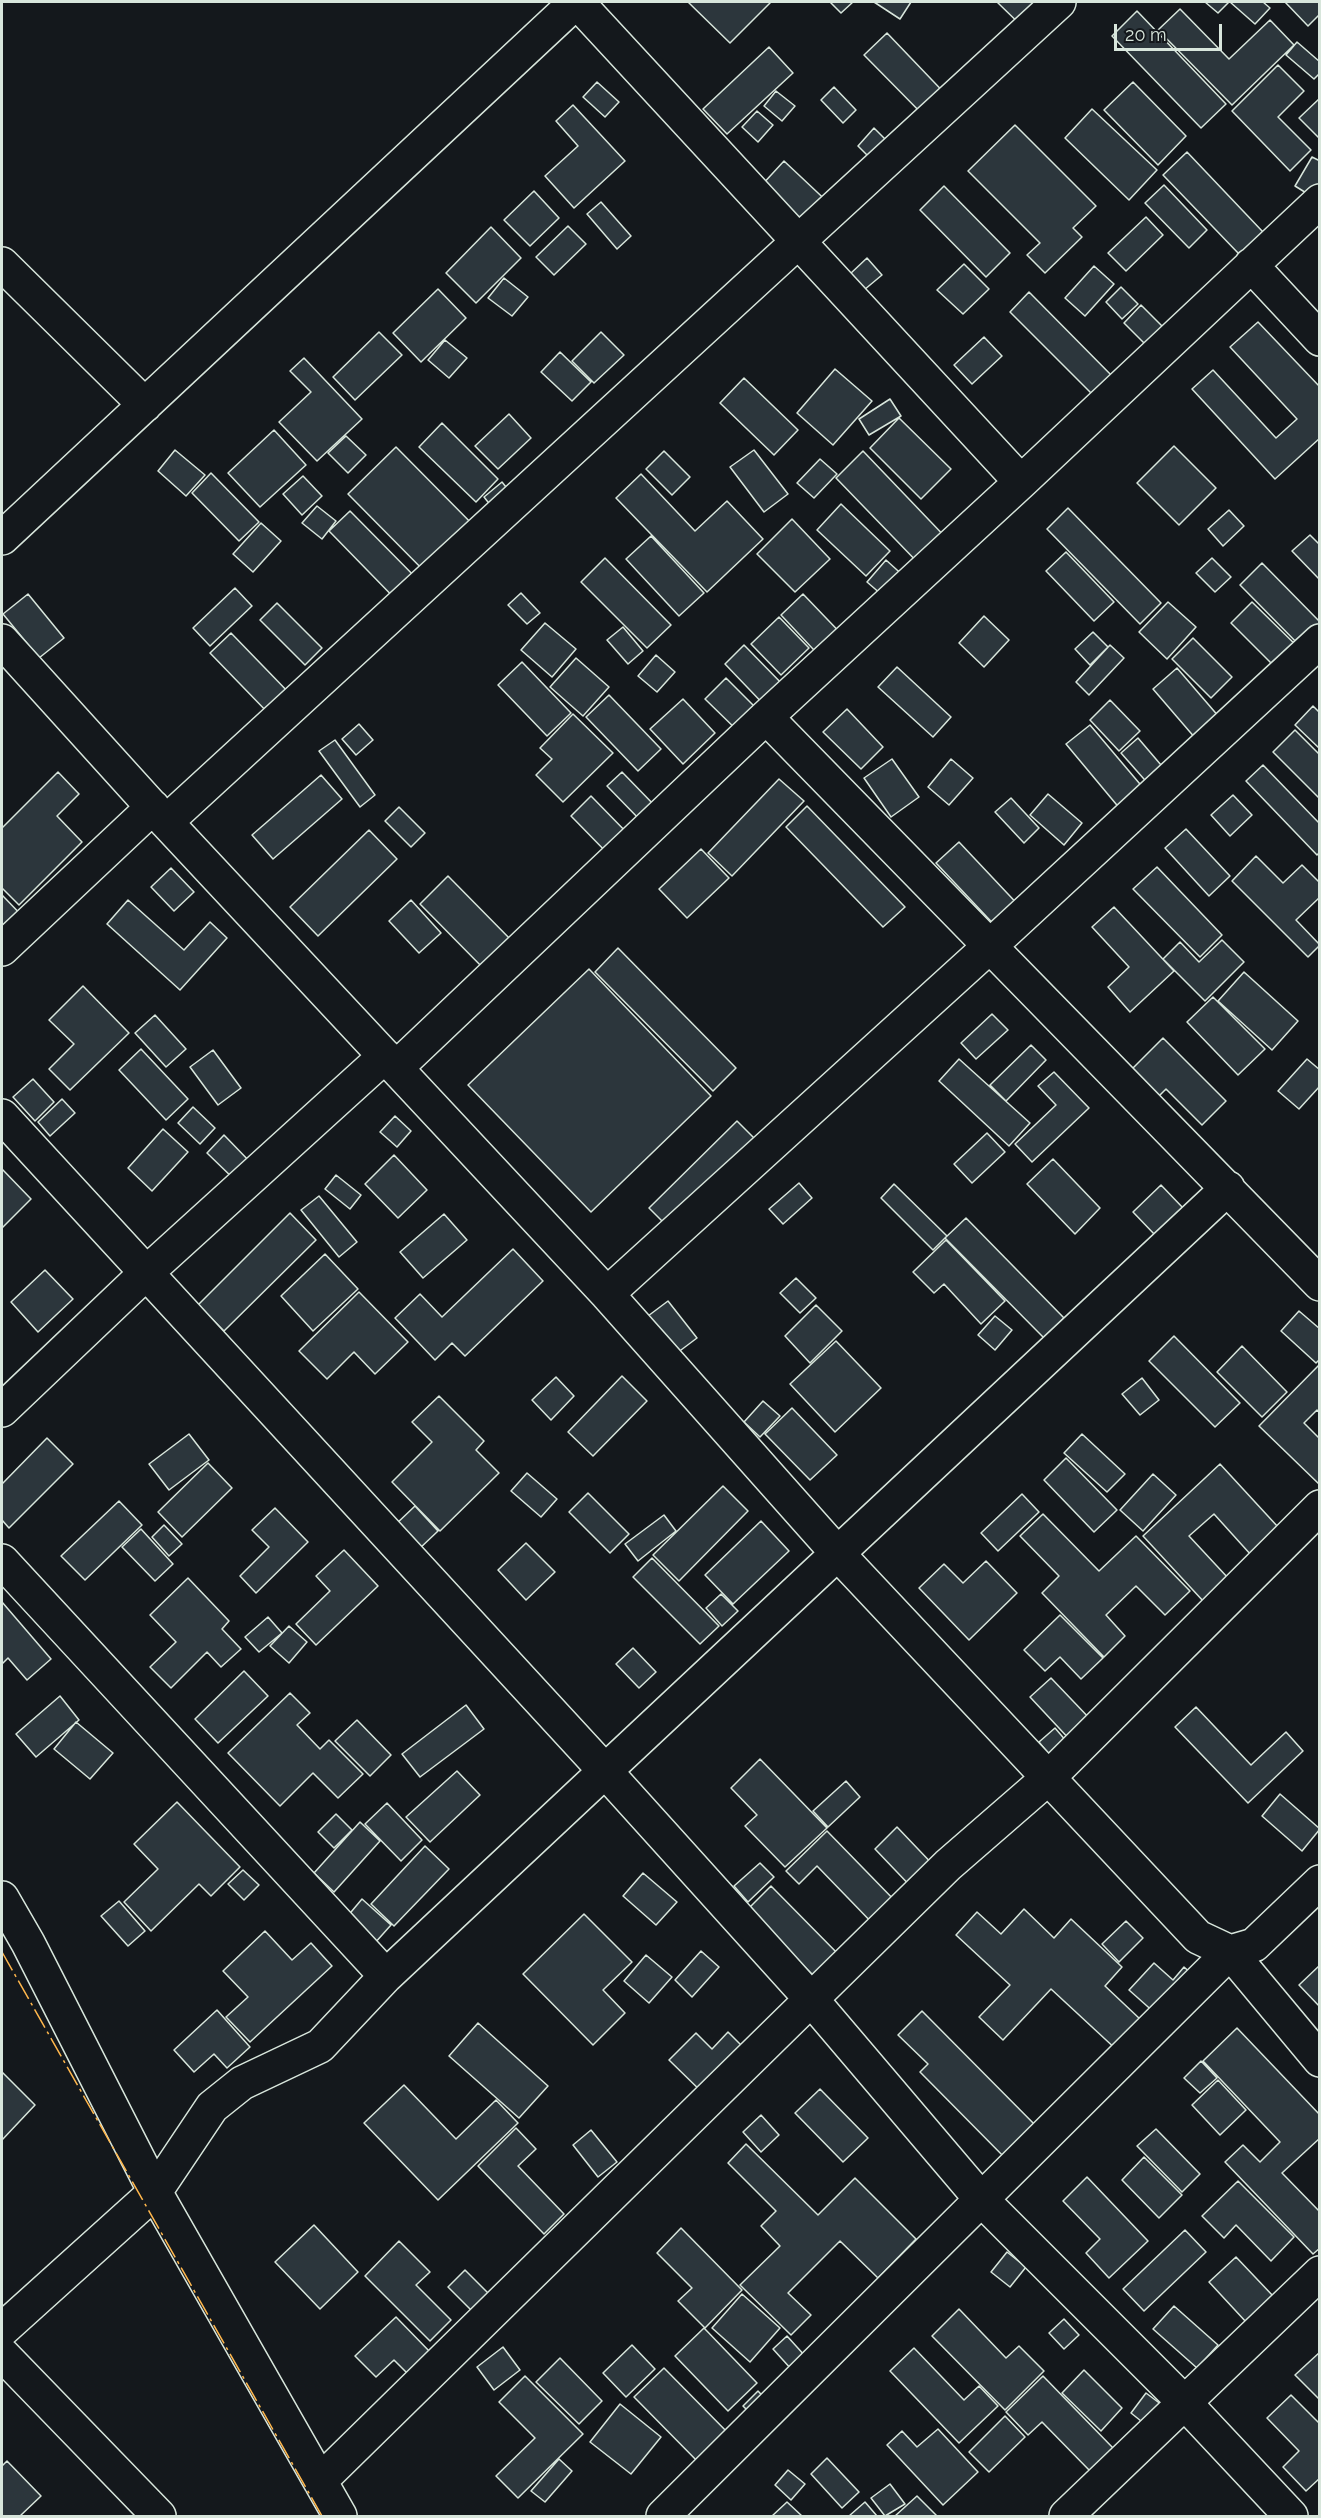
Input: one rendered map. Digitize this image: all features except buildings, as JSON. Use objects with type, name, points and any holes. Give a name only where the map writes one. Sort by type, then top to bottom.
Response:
[{"type":"street","points":[[2,949],[159,814],[800,241],[1059,2]]},
{"type":"street","points":[[2,538],[583,4],[1021,482]]},
{"type":"street","points":[[2,1410],[146,1273],[390,1062],[1021,482],[1320,201]]},
{"type":"street","points":[[2,264],[145,405]]},
{"type":"street","points":[[1251,265],[1320,339]]},
{"type":"street","points":[[2,640],[159,814],[607,1294],[838,1554],[1047,1779],[1198,1937],[1230,1952],[1320,2060]]},
{"type":"street","points":[[607,1294],[990,946],[1320,641]]},
{"type":"street","points":[[766,717],[1320,1284]]},
{"type":"street","points":[[2,1116],[606,1772],[811,2000],[981,2199],[1185,2403],[1291,2517]]},
{"type":"street","points":[[2,2330],[155,2192],[212,2107],[242,2083],[320,2046],[386,1976],[1228,1188]]},
{"type":"street","points":[[320,2481],[948,1865],[1047,1779],[1320,1507]]},
{"type":"street","points":[[2,1562],[386,1976]]},
{"type":"street","points":[[663,2517],[1230,1952],[1254,1945],[1320,1882]]},
{"type":"street","points":[[2,1898],[28,1943],[155,2192],[340,2517]]},
{"type":"street","points":[[1066,2517],[1320,2273]]},
{"type":"street","points":[[2,2354],[159,2517]]},
{"type":"power","points":[[2,1952],[322,2516]]}]
